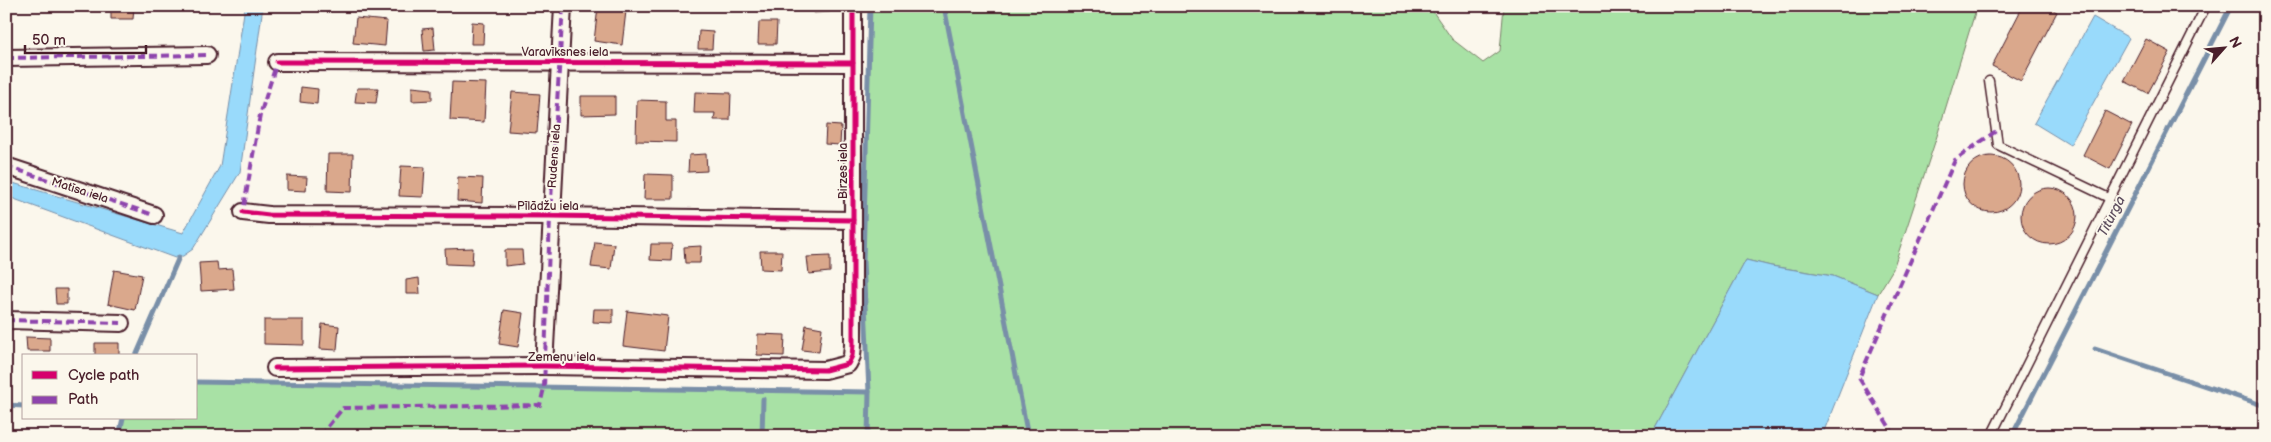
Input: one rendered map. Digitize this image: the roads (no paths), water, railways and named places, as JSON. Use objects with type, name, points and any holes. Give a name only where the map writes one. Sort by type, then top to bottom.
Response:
[{"type":"street","name":"Rudens iela","points":[[544,366],[550,216],[563,6]]},
{"type":"street","name":"Birzes iela","points":[[848,364],[852,356],[853,345],[853,6]]},
{"type":"street","points":[[6,58],[207,55]]},
{"type":"street","name":"Varavīksnes iela","points":[[277,62],[853,63]]},
{"type":"street","name":"Matīsa iela","points":[[6,166],[154,214]]},
{"type":"street","name":"Pīlādžu iela","points":[[243,212],[269,215],[853,220]]},
{"type":"street","points":[[6,320],[121,323]]},
{"type":"street","name":"Zemeņu iela","points":[[275,368],[544,366],[825,370],[836,369],[848,364]]},
{"type":"lane","points":[[1991,436],[2206,6]]},
{"type":"lane","points":[[1989,81],[1998,145],[2109,198]]},
{"type":"water","points":[[245,6],[263,6],[240,172],[193,249],[183,256],[175,258],[6,196],[6,181],[183,233],[220,166]]},
{"type":"water","points":[[2093,17],[2129,38],[2070,145],[2034,123]]},
{"type":"water","points":[[1746,260],[1833,276],[1878,294],[1822,436],[1651,436]]},
{"type":"waterway","points":[[198,382],[869,392],[863,261],[870,6]]},
{"type":"waterway","points":[[944,6],[1028,436]]},
{"type":"waterway","name":"Titurga","points":[[2012,436],[2231,6]]},
{"type":"waterway","points":[[137,354],[179,257]]},
{"type":"waterway","points":[[2095,349],[2265,406]]},
{"type":"waterway","points":[[868,436],[869,392]]},
{"type":"waterway","points":[[762,436],[763,399]]},
{"type":"waterway","points":[[6,405],[22,406]]},
{"type":"waterway","points":[[119,436],[123,420]]}]
